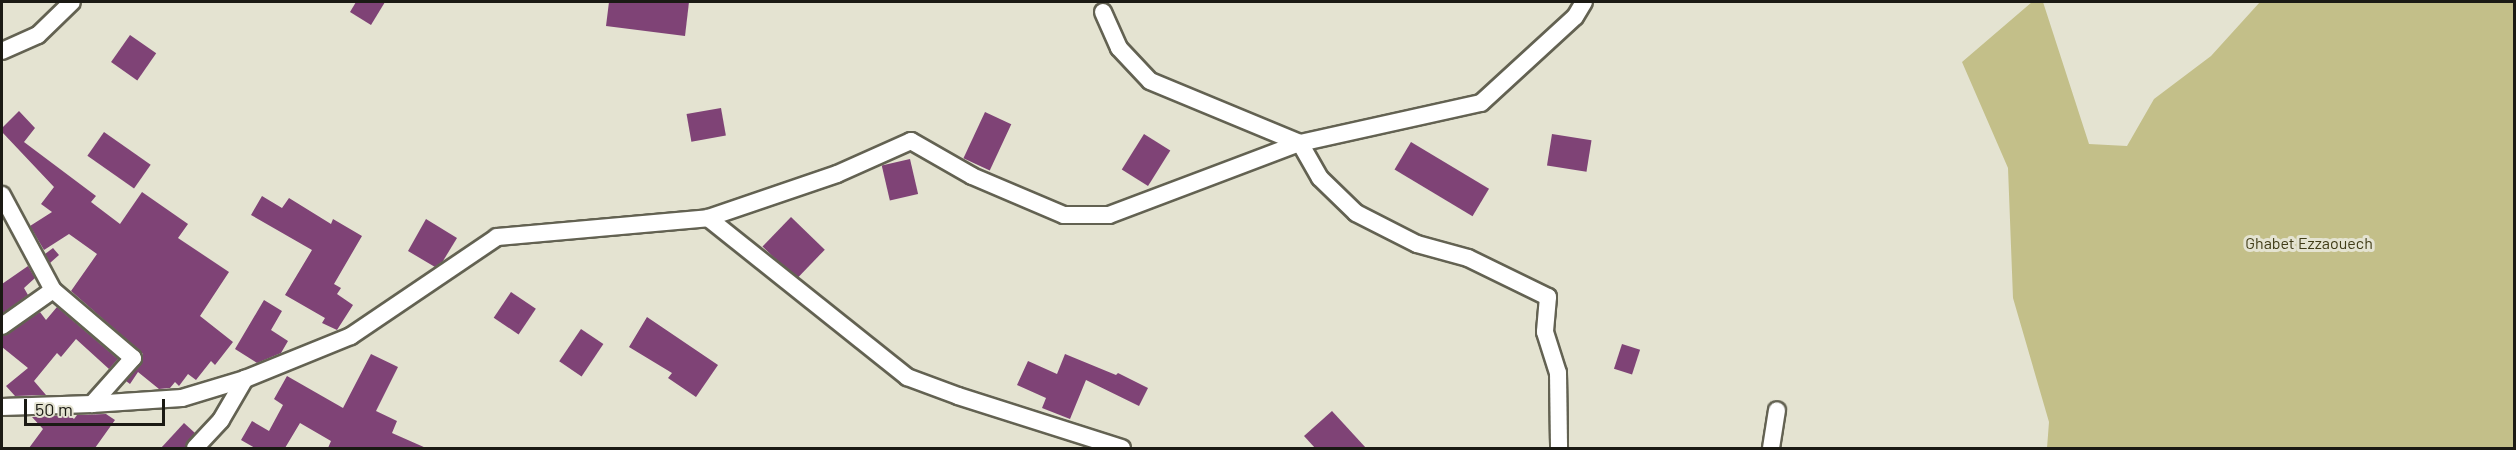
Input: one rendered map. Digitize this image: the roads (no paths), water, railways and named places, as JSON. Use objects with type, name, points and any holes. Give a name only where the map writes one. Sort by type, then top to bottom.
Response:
[{"type":"street","points":[[2,51],[38,35],[72,2]]},
{"type":"street","points":[[2,407],[182,398],[245,379],[351,336],[497,237],[708,218],[837,174],[911,141],[972,176],[1064,215],[1109,215],[1300,143],[1481,103],[1575,17],[1584,2]]},
{"type":"street","points":[[1103,12],[1119,48],[1150,81],[1300,143],[1320,178],[1356,213],[1417,244],[1468,258],[1548,297],[1545,332],[1557,373],[1559,448]]},
{"type":"street","points":[[2,195],[53,290],[134,358],[92,404]]},
{"type":"street","points":[[708,218],[907,377],[958,396],[1122,448]]},
{"type":"street","points":[[2,326],[53,290]]},
{"type":"street","points":[[195,448],[221,420],[245,379]]},
{"type":"street","points":[[1771,448],[1777,410]]},
{"type":"park label","name":"Ghabet Ezzaouech","points":[[2309,243]]}]
